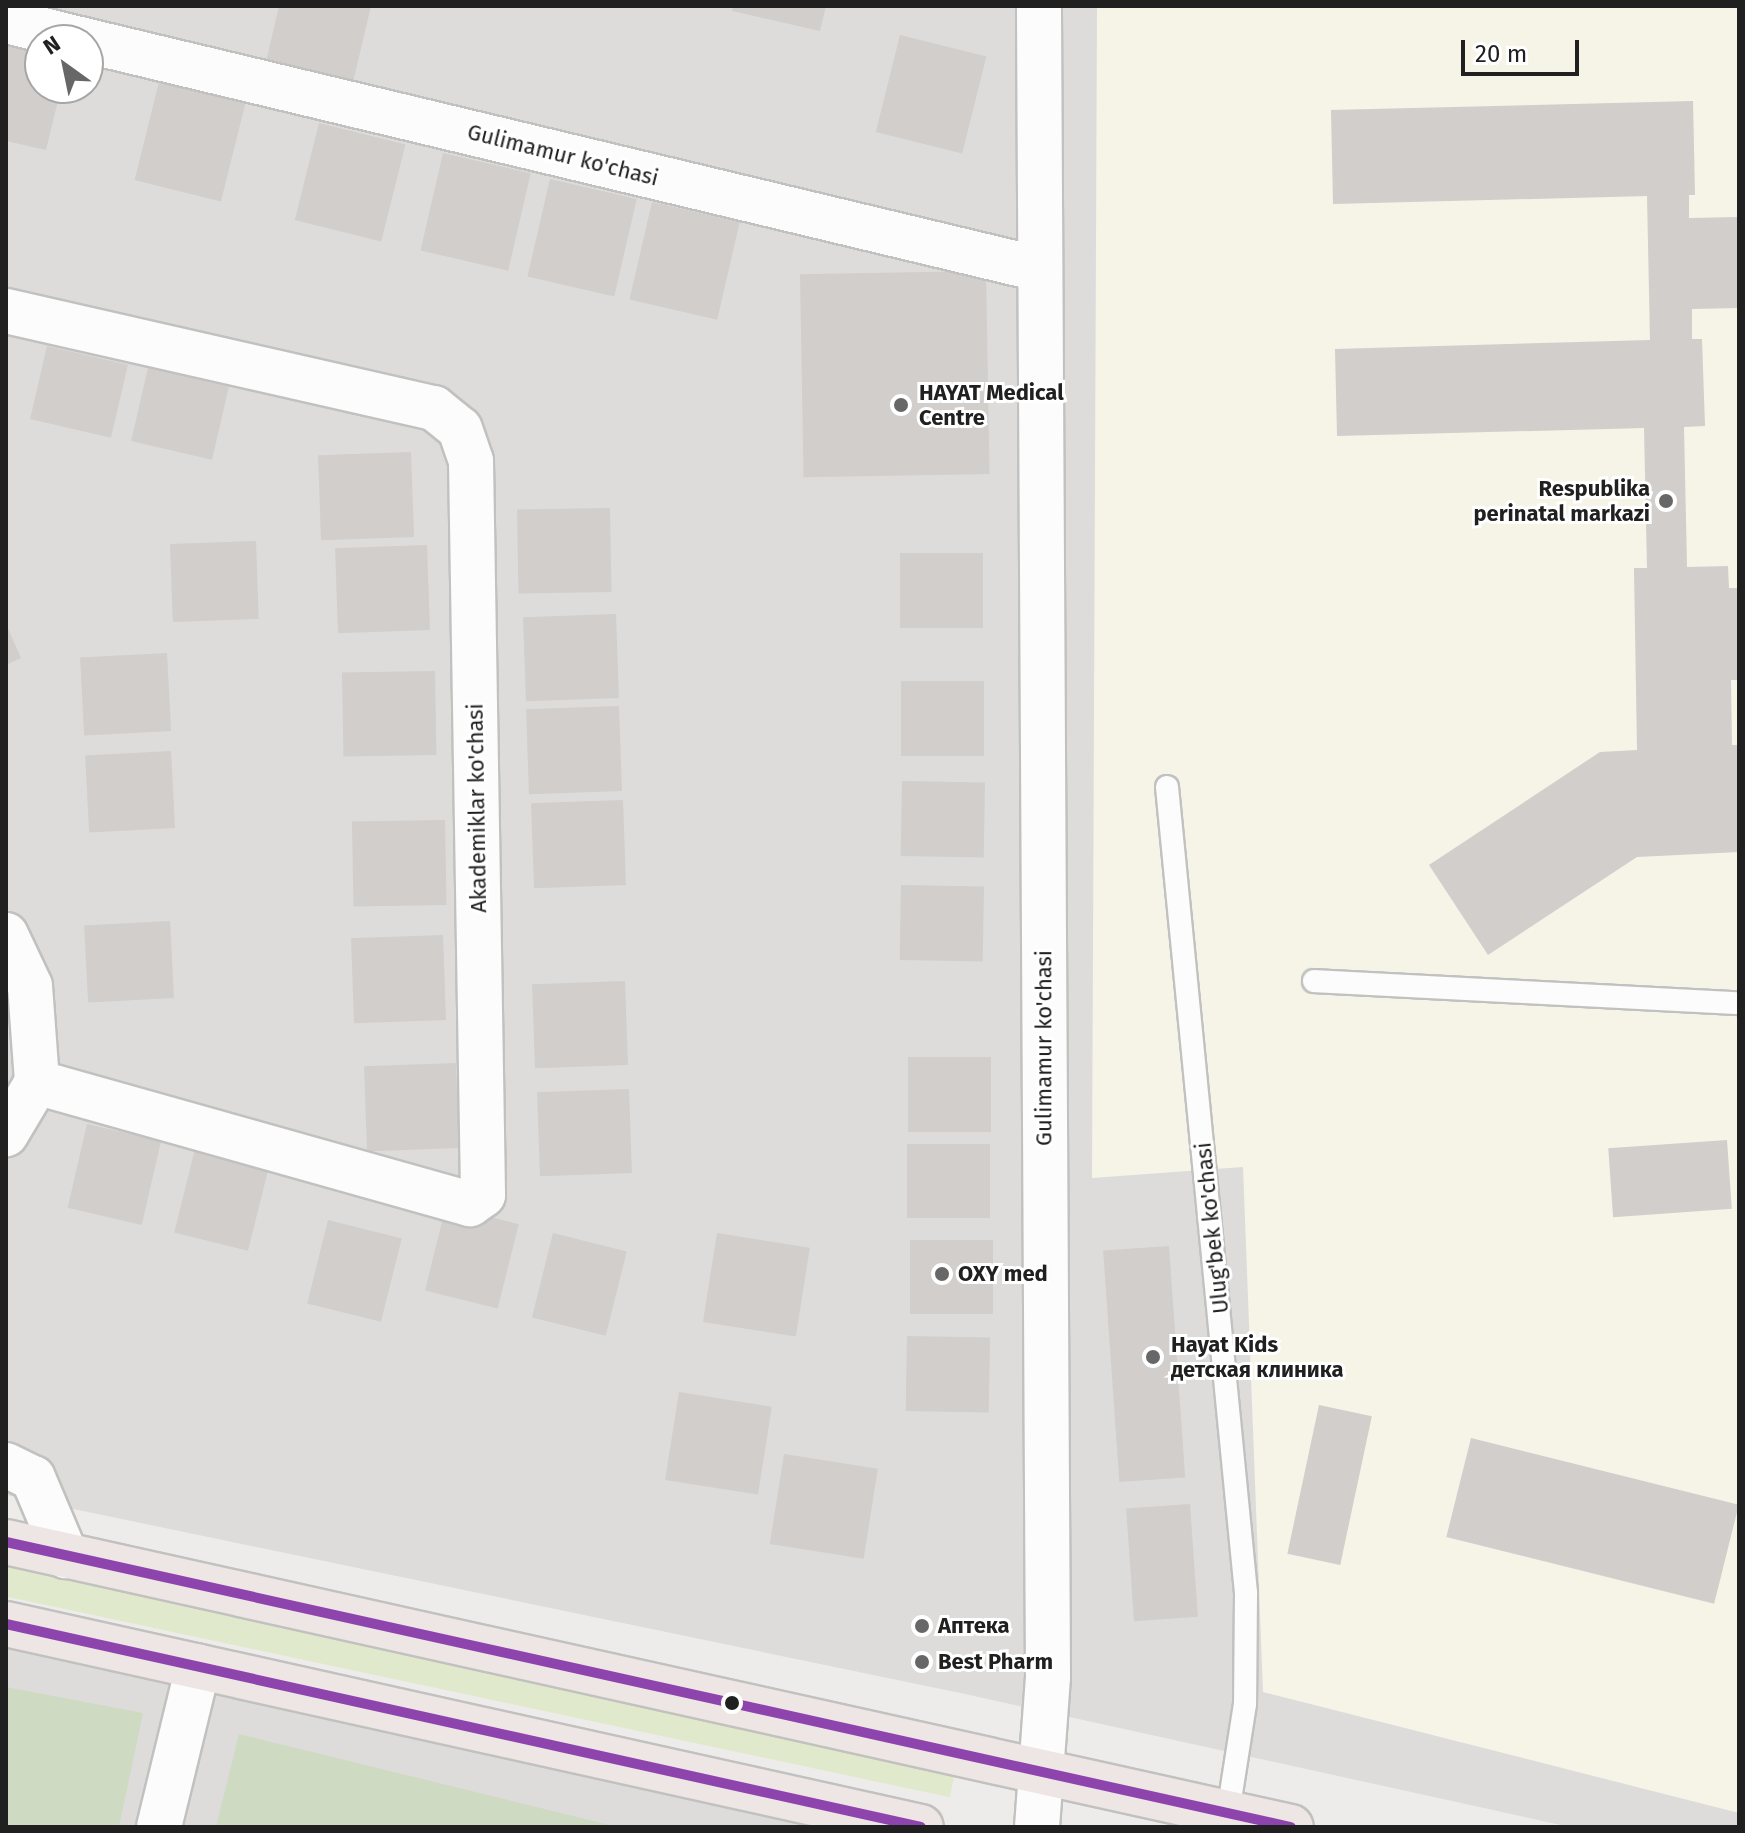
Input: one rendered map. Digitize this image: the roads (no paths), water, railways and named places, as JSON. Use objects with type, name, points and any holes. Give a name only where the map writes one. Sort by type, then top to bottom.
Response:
[{"type":"highway","points":[[6,1542],[1291,1827]]},
{"type":"highway","points":[[6,1624],[921,1827]]},
{"type":"street","name":"Gulimamur ko'chasi","points":[[1037,1827],[1048,1676],[1039,6]]},
{"type":"street","name":"Gulimamur ko'chasi","points":[[104,44],[1039,269]]},
{"type":"street","name":"Akademiklar ko'chasi","points":[[6,311],[434,408],[460,429],[471,461],[483,1195],[470,1204],[37,1082]]},
{"type":"street","points":[[6,935],[30,986],[37,1082],[6,1134]]},
{"type":"street","points":[[6,1465],[33,1478],[66,1556]]},
{"type":"street","points":[[159,1827],[198,1667]]},
{"type":"lane","name":"Ulug'bek ko'chasi","points":[[1167,787],[1246,1593],[1245,1704],[1228,1813]]},
{"type":"lane","points":[[1314,981],[1739,1003]]},
{"type":"place","name":"HAYAT Medical Centre","points":[[901,405]]},
{"type":"place","name":"Respublika perinatal markazi","points":[[1666,501]]},
{"type":"place","name":"OXY med","points":[[942,1274]]},
{"type":"place","name":"Hayat Kids детская клиника","points":[[1153,1357]]},
{"type":"place","name":"Аптека","points":[[922,1626]]},
{"type":"place","name":"Best Pharm","points":[[922,1662]]}]
